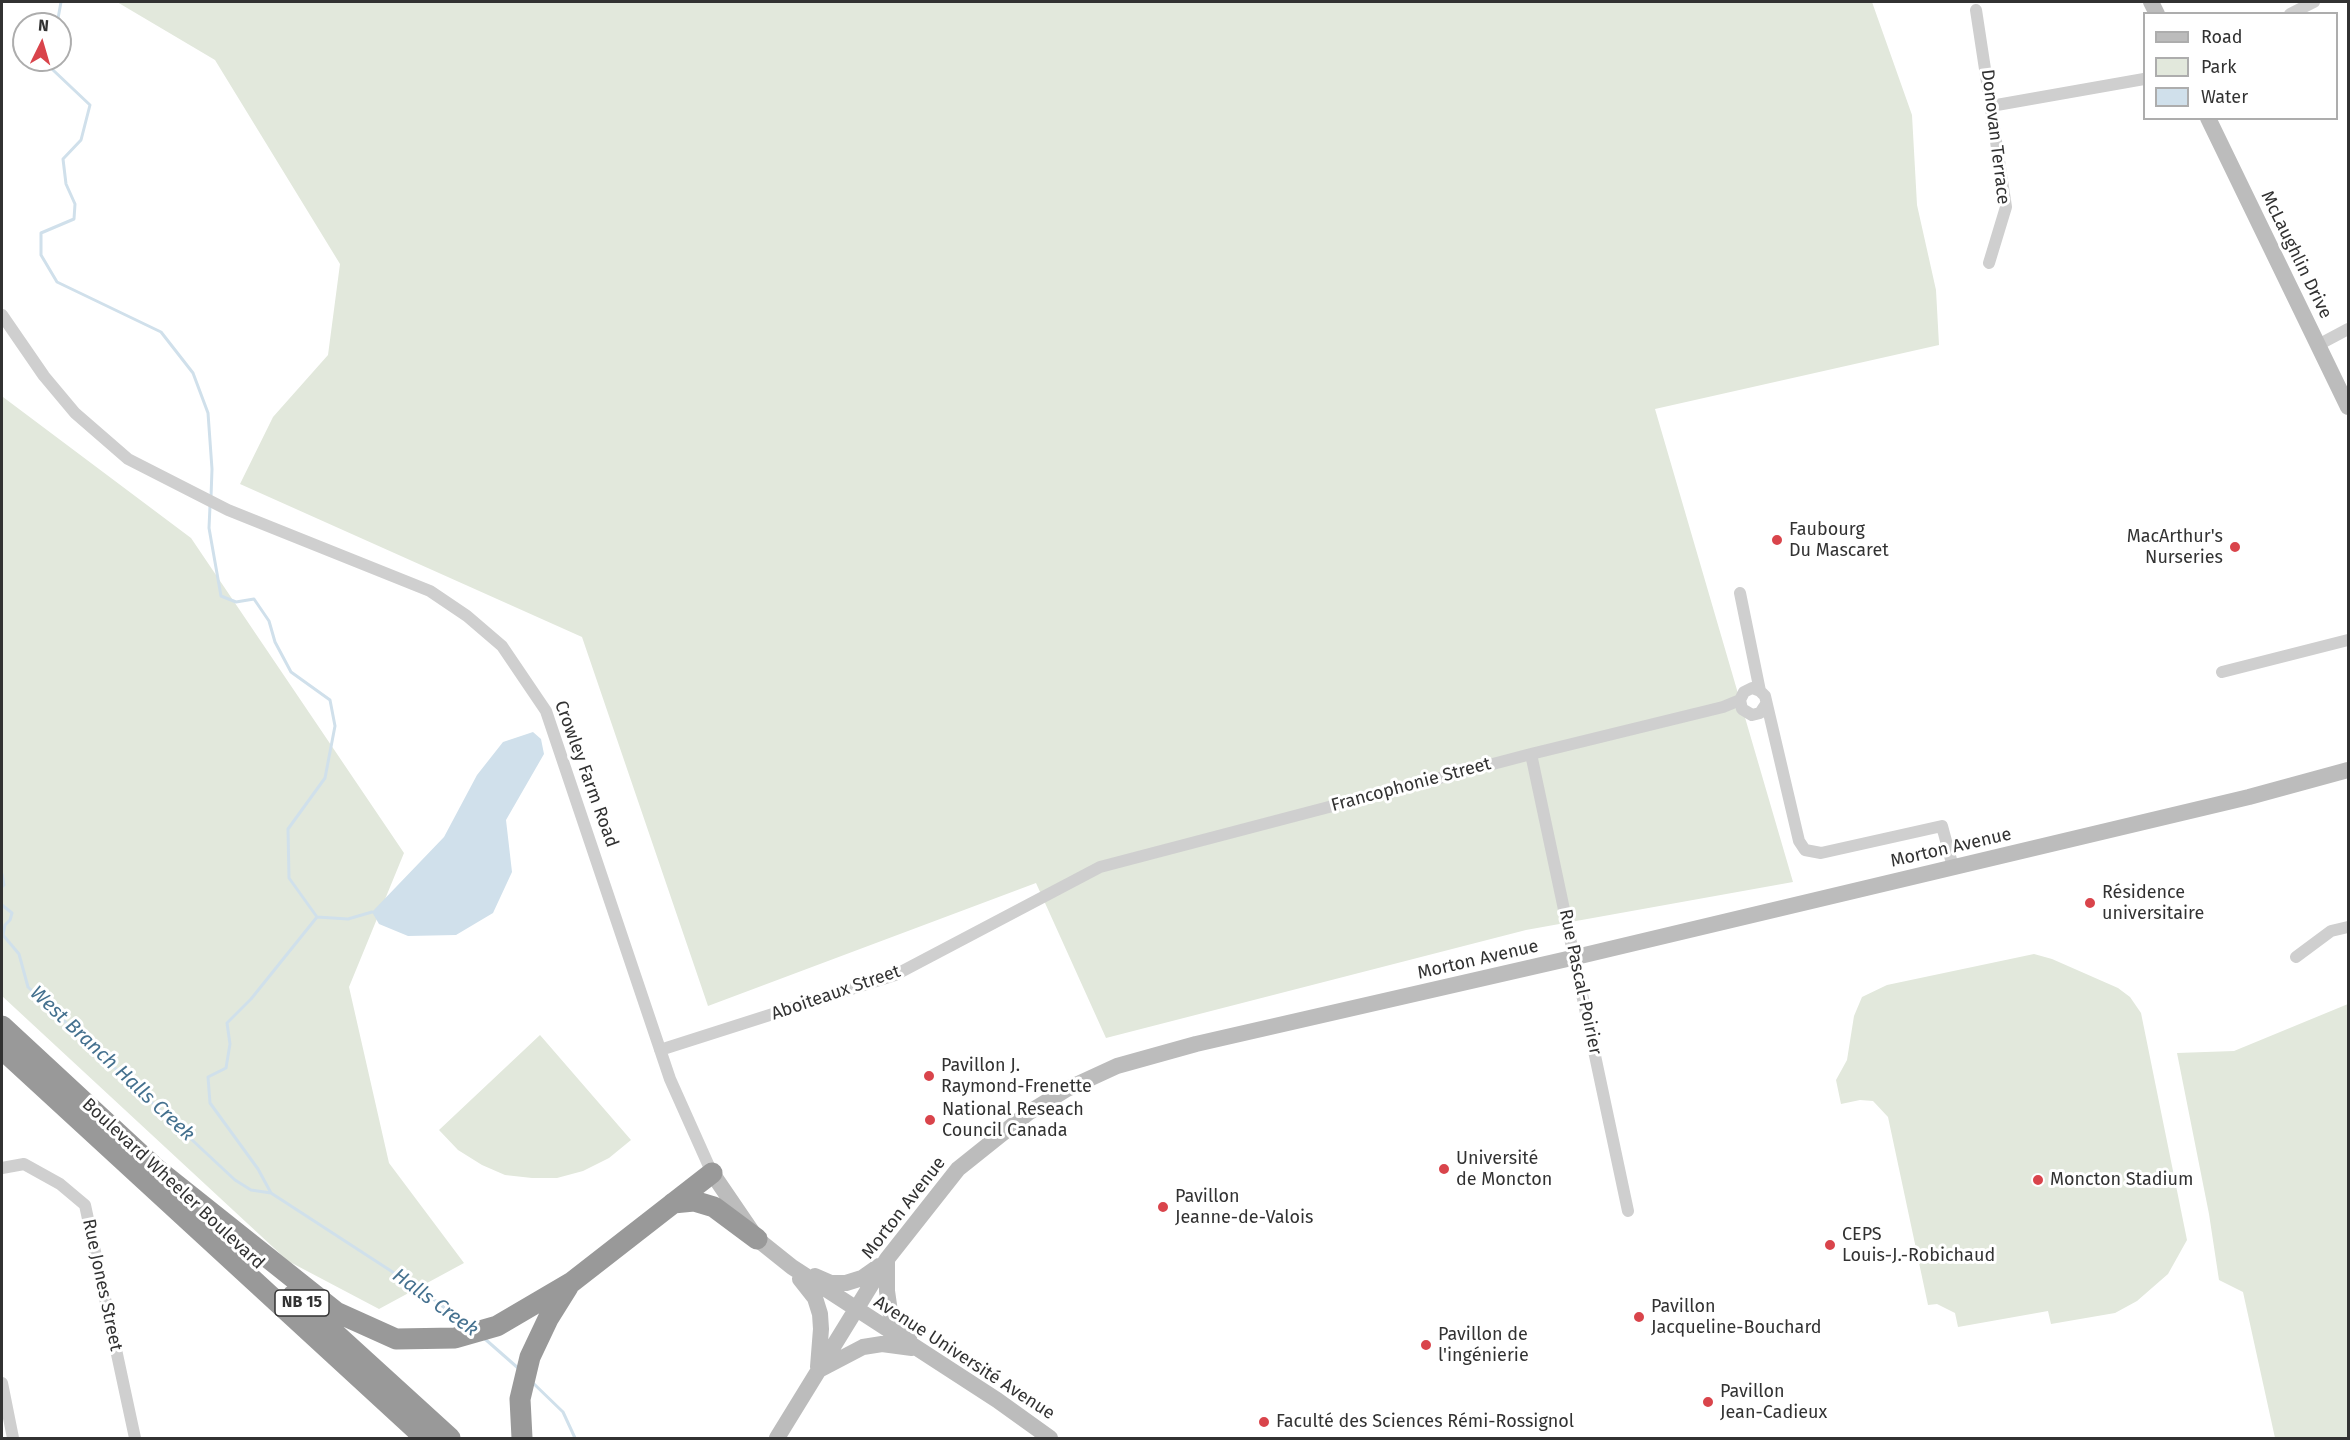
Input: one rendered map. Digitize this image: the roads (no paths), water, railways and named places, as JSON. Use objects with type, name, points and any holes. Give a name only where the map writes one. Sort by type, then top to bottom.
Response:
[{"type":"highway","name":"Boulevard Wheeler Boulevard","points":[[2,1026],[450,1438]]},
{"type":"highway","name":"Boulevard Wheeler Boulevard","points":[[2,1049],[425,1438]]},
{"type":"highway","points":[[154,1167],[336,1312],[396,1339],[455,1338],[497,1326],[572,1282],[712,1173]]},
{"type":"highway","points":[[673,1203],[694,1201],[714,1207],[757,1239]]},
{"type":"highway","points":[[169,1202],[195,1235],[393,1419],[406,1438]]},
{"type":"highway","points":[[522,1438],[520,1399],[530,1357],[548,1318],[572,1282]]},
{"type":"street","points":[[2294,12],[2314,2]]},
{"type":"street","name":"Donovan Terrace","points":[[1976,10],[2006,207],[1989,263]]},
{"type":"street","points":[[1991,106],[2143,79]]},
{"type":"street","name":"McLaughlin Drive","points":[[2209,120],[2349,407]]},
{"type":"street","name":"Crowley Farm Road","points":[[2,315],[44,376],[75,413],[128,459],[228,510],[430,591],[467,616],[502,646],[546,711],[670,1079],[712,1173],[757,1239],[792,1267],[856,1310]]},
{"type":"street","points":[[2318,345],[2349,329]]},
{"type":"street","points":[[1740,594],[1757,670],[1755,690]]},
{"type":"street","points":[[2222,672],[2349,640]]},
{"type":"street","points":[[1765,711],[1752,715],[1741,704],[1742,694],[1755,690],[1765,696],[1765,711],[1799,841],[1805,850],[1821,853],[1942,826],[1953,867]]},
{"type":"street","name":"Francophonie Street","points":[[1100,867],[1531,754],[1741,704]]},
{"type":"street","name":"Rue Pascal-Poirier","points":[[1531,754],[1576,957],[1628,1211]]},
{"type":"street","name":"Morton Avenue","points":[[777,1438],[887,1259],[958,1169],[1028,1113],[1067,1089],[1117,1066],[1196,1044],[1576,957],[2249,797],[2349,770]]},
{"type":"street","name":"Aboiteaux Street","points":[[660,1050],[895,975],[1100,867]]},
{"type":"street","points":[[2296,957],[2331,931],[2349,927]]},
{"type":"street","name":"Rue Jones Street","points":[[2,1168],[24,1164],[60,1184],[85,1205],[135,1438]]},
{"type":"street","points":[[792,1267],[831,1283],[846,1283],[862,1278],[887,1259]]},
{"type":"street","points":[[887,1259],[887,1291],[890,1312],[897,1325],[917,1348]]},
{"type":"street","points":[[792,1267],[815,1298],[820,1314],[818,1371]]},
{"type":"street","name":"Avenue Université Avenue","points":[[856,1310],[997,1400],[1050,1438]]},
{"type":"street","points":[[818,1371],[863,1347],[882,1344],[917,1348]]},
{"type":"street","points":[[2,1383],[13,1438]]},
{"type":"water","points":[[533,732],[541,739],[544,754],[506,820],[512,872],[493,913],[456,935],[408,936],[379,924],[372,912],[444,837],[477,775],[503,742]]},
{"type":"waterway","points":[[59,12],[61,2]]},
{"type":"waterway","points":[[55,72],[90,105],[81,140],[63,159],[66,184],[75,204],[74,219],[41,233],[41,255],[57,282],[161,332],[193,373],[208,413],[212,469],[211,497]]},
{"type":"waterway","points":[[210,506],[209,528],[221,596],[236,602],[254,599],[269,621],[275,642],[291,672],[330,700],[335,726],[325,778],[288,829],[289,878],[317,917]]},
{"type":"waterway","name":"West Branch Halls Creek","points":[[2,874],[4,885],[2,887]]},
{"type":"waterway","name":"West Branch Halls Creek","points":[[2,905],[12,913],[5,925],[3,935],[19,954],[28,987],[235,1180],[251,1190],[271,1193],[428,1295],[468,1326]]},
{"type":"waterway","points":[[317,917],[348,919],[372,912]]},
{"type":"waterway","points":[[271,1193],[258,1169],[210,1103],[208,1077],[226,1068],[230,1044],[227,1023],[251,999],[317,917]]},
{"type":"waterway","name":"Halls Creek","points":[[485,1339],[518,1368]]},
{"type":"waterway","name":"Halls Creek","points":[[533,1383],[563,1412],[575,1438]]},
{"type":"place","name":"Faubourg Du Mascaret","points":[[1777,540]]},
{"type":"place","name":"MacArthur's Nurseries","points":[[2235,547]]},
{"type":"place","name":"Résidence universitaire","points":[[2090,903]]},
{"type":"place","name":"Pavillon J. Raymond-Frenette","points":[[929,1076]]},
{"type":"place","name":"National Reseach Council Canada","points":[[930,1120]]},
{"type":"place","name":"Université de Moncton","points":[[1444,1169]]},
{"type":"place","name":"Moncton Stadium","points":[[2038,1180]]},
{"type":"place","name":"Pavillon Jeanne-de-Valois","points":[[1163,1207]]},
{"type":"place","name":"CEPS Louis-J.-Robichaud","points":[[1830,1245]]},
{"type":"place","name":"Pavillon Jacqueline-Bouchard","points":[[1639,1317]]},
{"type":"place","name":"Pavillon de l'ingénierie","points":[[1426,1345]]},
{"type":"place","name":"Pavillon Jean-Cadieux","points":[[1708,1402]]},
{"type":"place","name":"Faculté des Sciences Rémi-Rossignol","points":[[1264,1422]]}]
